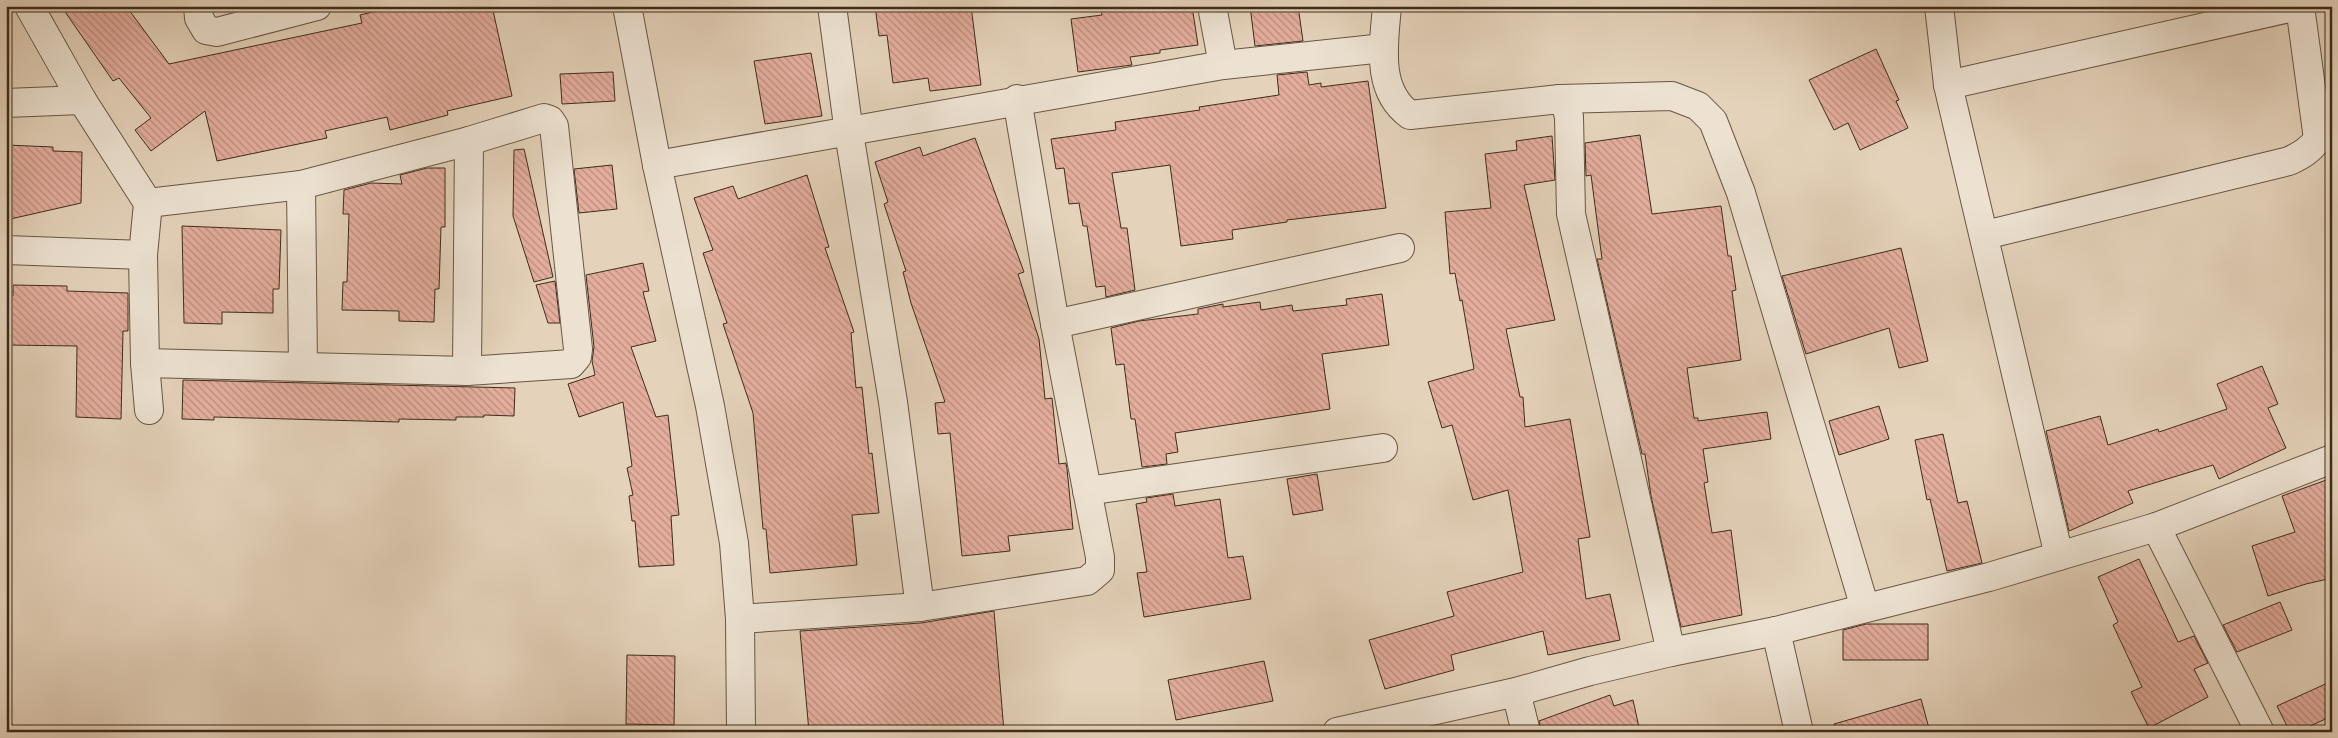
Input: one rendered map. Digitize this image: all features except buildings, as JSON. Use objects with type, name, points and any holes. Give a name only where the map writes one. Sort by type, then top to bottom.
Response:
[{"type":"street","points":[[29,6],[82,100],[148,203],[143,255],[148,410]]},
{"type":"street","points":[[198,6],[199,18],[206,30],[217,32],[317,6]]},
{"type":"street","points":[[627,6],[657,165],[710,406],[734,543],[740,619],[741,732]]},
{"type":"street","points":[[832,6],[849,133],[893,402],[920,608]]},
{"type":"street","points":[[1212,6],[1222,65]]},
{"type":"street","points":[[1387,6],[1384,48],[1387,85],[1403,110],[1410,115],[1560,98],[1672,96],[1698,106],[1713,120],[1741,193],[1865,608]]},
{"type":"street","points":[[1939,6],[1948,85],[1985,235],[2059,556]]},
{"type":"street","points":[[1948,85],[2299,6],[2318,139],[2312,148],[2304,154],[2290,162],[1985,235]]},
{"type":"street","points":[[657,165],[849,133],[1017,99],[1222,65],[1384,48]]},
{"type":"street","points":[[1560,98],[1566,105],[1569,118],[1571,214],[1671,652]]},
{"type":"street","points":[[740,619],[920,608],[1087,581],[1100,570],[1100,557],[1055,324],[1017,99]]},
{"type":"street","points":[[6,104],[82,100]]},
{"type":"street","points":[[145,363],[467,371],[572,364],[577,357],[578,349],[554,126],[550,120],[544,118],[469,141],[301,184],[148,203]]},
{"type":"street","points":[[467,371],[469,141]]},
{"type":"street","points":[[301,184],[303,367]]},
{"type":"street","points":[[1055,324],[1400,248]]},
{"type":"street","points":[[6,250],[143,255]]},
{"type":"street","points":[[1087,491],[1383,448]]},
{"type":"street","points":[[1337,732],[1516,692],[1671,652],[1776,631],[1989,577],[2156,527],[2332,459]]},
{"type":"street","points":[[2156,527],[2260,732]]},
{"type":"street","points":[[1776,631],[1799,732]]},
{"type":"street","points":[[1516,692],[1526,732]]}]
